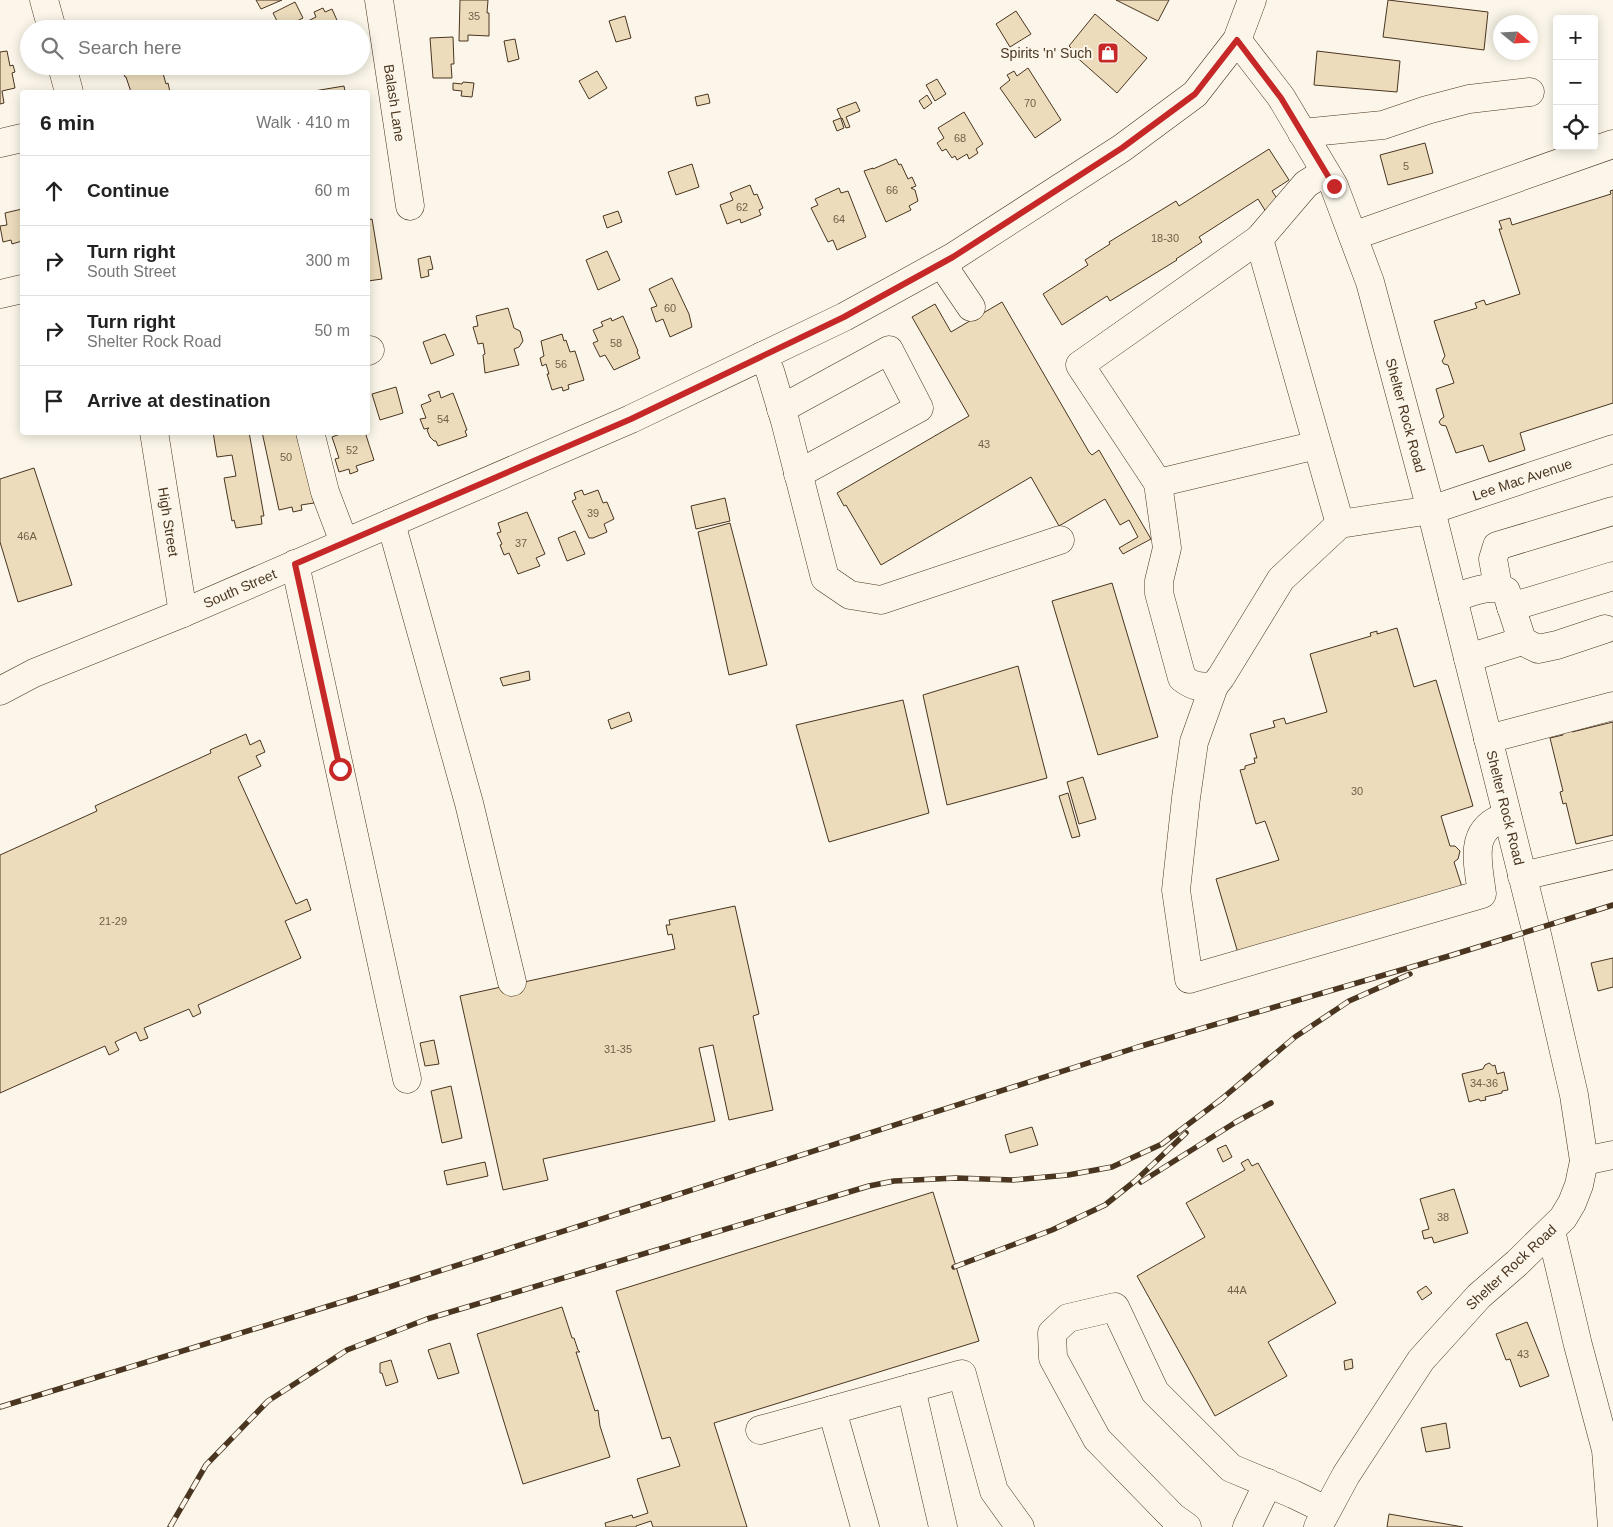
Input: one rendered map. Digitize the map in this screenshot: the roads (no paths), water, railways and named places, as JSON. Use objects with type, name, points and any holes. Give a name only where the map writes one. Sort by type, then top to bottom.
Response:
[{"type":"street","points":[[44,0],[50,20]]},
{"type":"street","name":"Balash Lane","points":[[379,0],[410,206]]},
{"type":"street","name":"South Street","points":[[0,691],[34,673],[183,613],[631,419],[844,317],[944,262],[1122,148],[1195,94],[1237,40],[1252,0]]},
{"type":"street","name":"Shelter Rock Road","points":[[1237,40],[1281,98],[1334,186],[1370,282],[1431,510],[1522,876],[1574,1095],[1584,1161],[1579,1185],[1572,1203],[1563,1218],[1479,1296],[1421,1360],[1346,1475],[1322,1519]]},
{"type":"street","points":[[64,75],[68,90]]},
{"type":"street","points":[[1302,133],[1383,126],[1427,110],[1469,99],[1530,92]]},
{"type":"street","points":[[0,143],[20,138]]},
{"type":"street","points":[[1353,236],[1613,144]]},
{"type":"street","points":[[1214,686],[1194,686],[1182,678],[1161,602],[1158,581],[1167,548],[1158,483],[1080,365],[1259,239],[1306,184],[1326,172]]},
{"type":"street","points":[[1259,239],[1340,524],[1281,579],[1214,686],[1194,742],[1176,890],[1189,980],[1482,894],[1478,866],[1478,841],[1484,830],[1494,821],[1507,816]]},
{"type":"street","points":[[944,262],[950,276],[971,307]]},
{"type":"street","points":[[0,294],[20,289]]},
{"type":"street","points":[[781,409],[889,350],[919,408],[798,474]]},
{"type":"street","points":[[762,356],[770,371],[781,409],[825,578],[850,594],[882,600],[1060,540]]},
{"type":"street","name":"High Street","points":[[154,435],[183,613]]},
{"type":"street","points":[[311,435],[326,492],[344,542]]},
{"type":"street","points":[[1158,483],[1317,445]]},
{"type":"street","name":"Lee Mac Avenue","points":[[1340,524],[1431,510],[1613,449]]},
{"type":"street","points":[[1468,658],[1516,644],[1520,634],[1505,597],[1493,559],[1497,546],[1613,510]]},
{"type":"street","points":[[391,523],[469,803],[512,982]]},
{"type":"street","points":[[295,564],[407,1079]]},
{"type":"street","points":[[1453,598],[1480,590],[1505,597],[1613,576]]},
{"type":"street","points":[[1518,639],[1538,649],[1557,645],[1605,629]]},
{"type":"street","points":[[1488,739],[1613,706]]},
{"type":"street","points":[[1522,876],[1613,855]]},
{"type":"street","points":[[1584,1161],[1613,1155]]},
{"type":"street","points":[[1551,1231],[1578,1345],[1606,1450],[1612,1527]]},
{"type":"street","points":[[1187,1527],[1173,1517],[1098,1439],[1053,1358],[1052,1333],[1068,1318],[1115,1307],[1155,1392],[1231,1468],[1268,1483],[1322,1519]]},
{"type":"street","points":[[760,1430],[962,1374],[994,1492],[1020,1527]]},
{"type":"street","points":[[911,1388],[943,1527]]},
{"type":"street","points":[[832,1410],[865,1527]]},
{"type":"street","points":[[1247,1527],[1268,1483]]},
{"type":"railway","points":[[0,1407],[355,1298],[1138,1047],[1449,956],[1613,905]]},
{"type":"railway","points":[[1218,1102],[1295,1037],[1349,1001],[1410,974]]},
{"type":"railway","points":[[170,1527],[206,1465],[268,1401],[347,1350],[427,1319],[869,1186],[894,1181],[956,1178],[1013,1180],[1068,1175],[1112,1167],[1162,1144],[1223,1098]]},
{"type":"railway","points":[[1141,1182],[1236,1122],[1271,1103]]},
{"type":"railway","points":[[954,1267],[1052,1230],[1105,1205],[1135,1181],[1186,1133]]},
{"type":"place","name":"Spirits 'n' Such","points":[[1108,53]]}]
